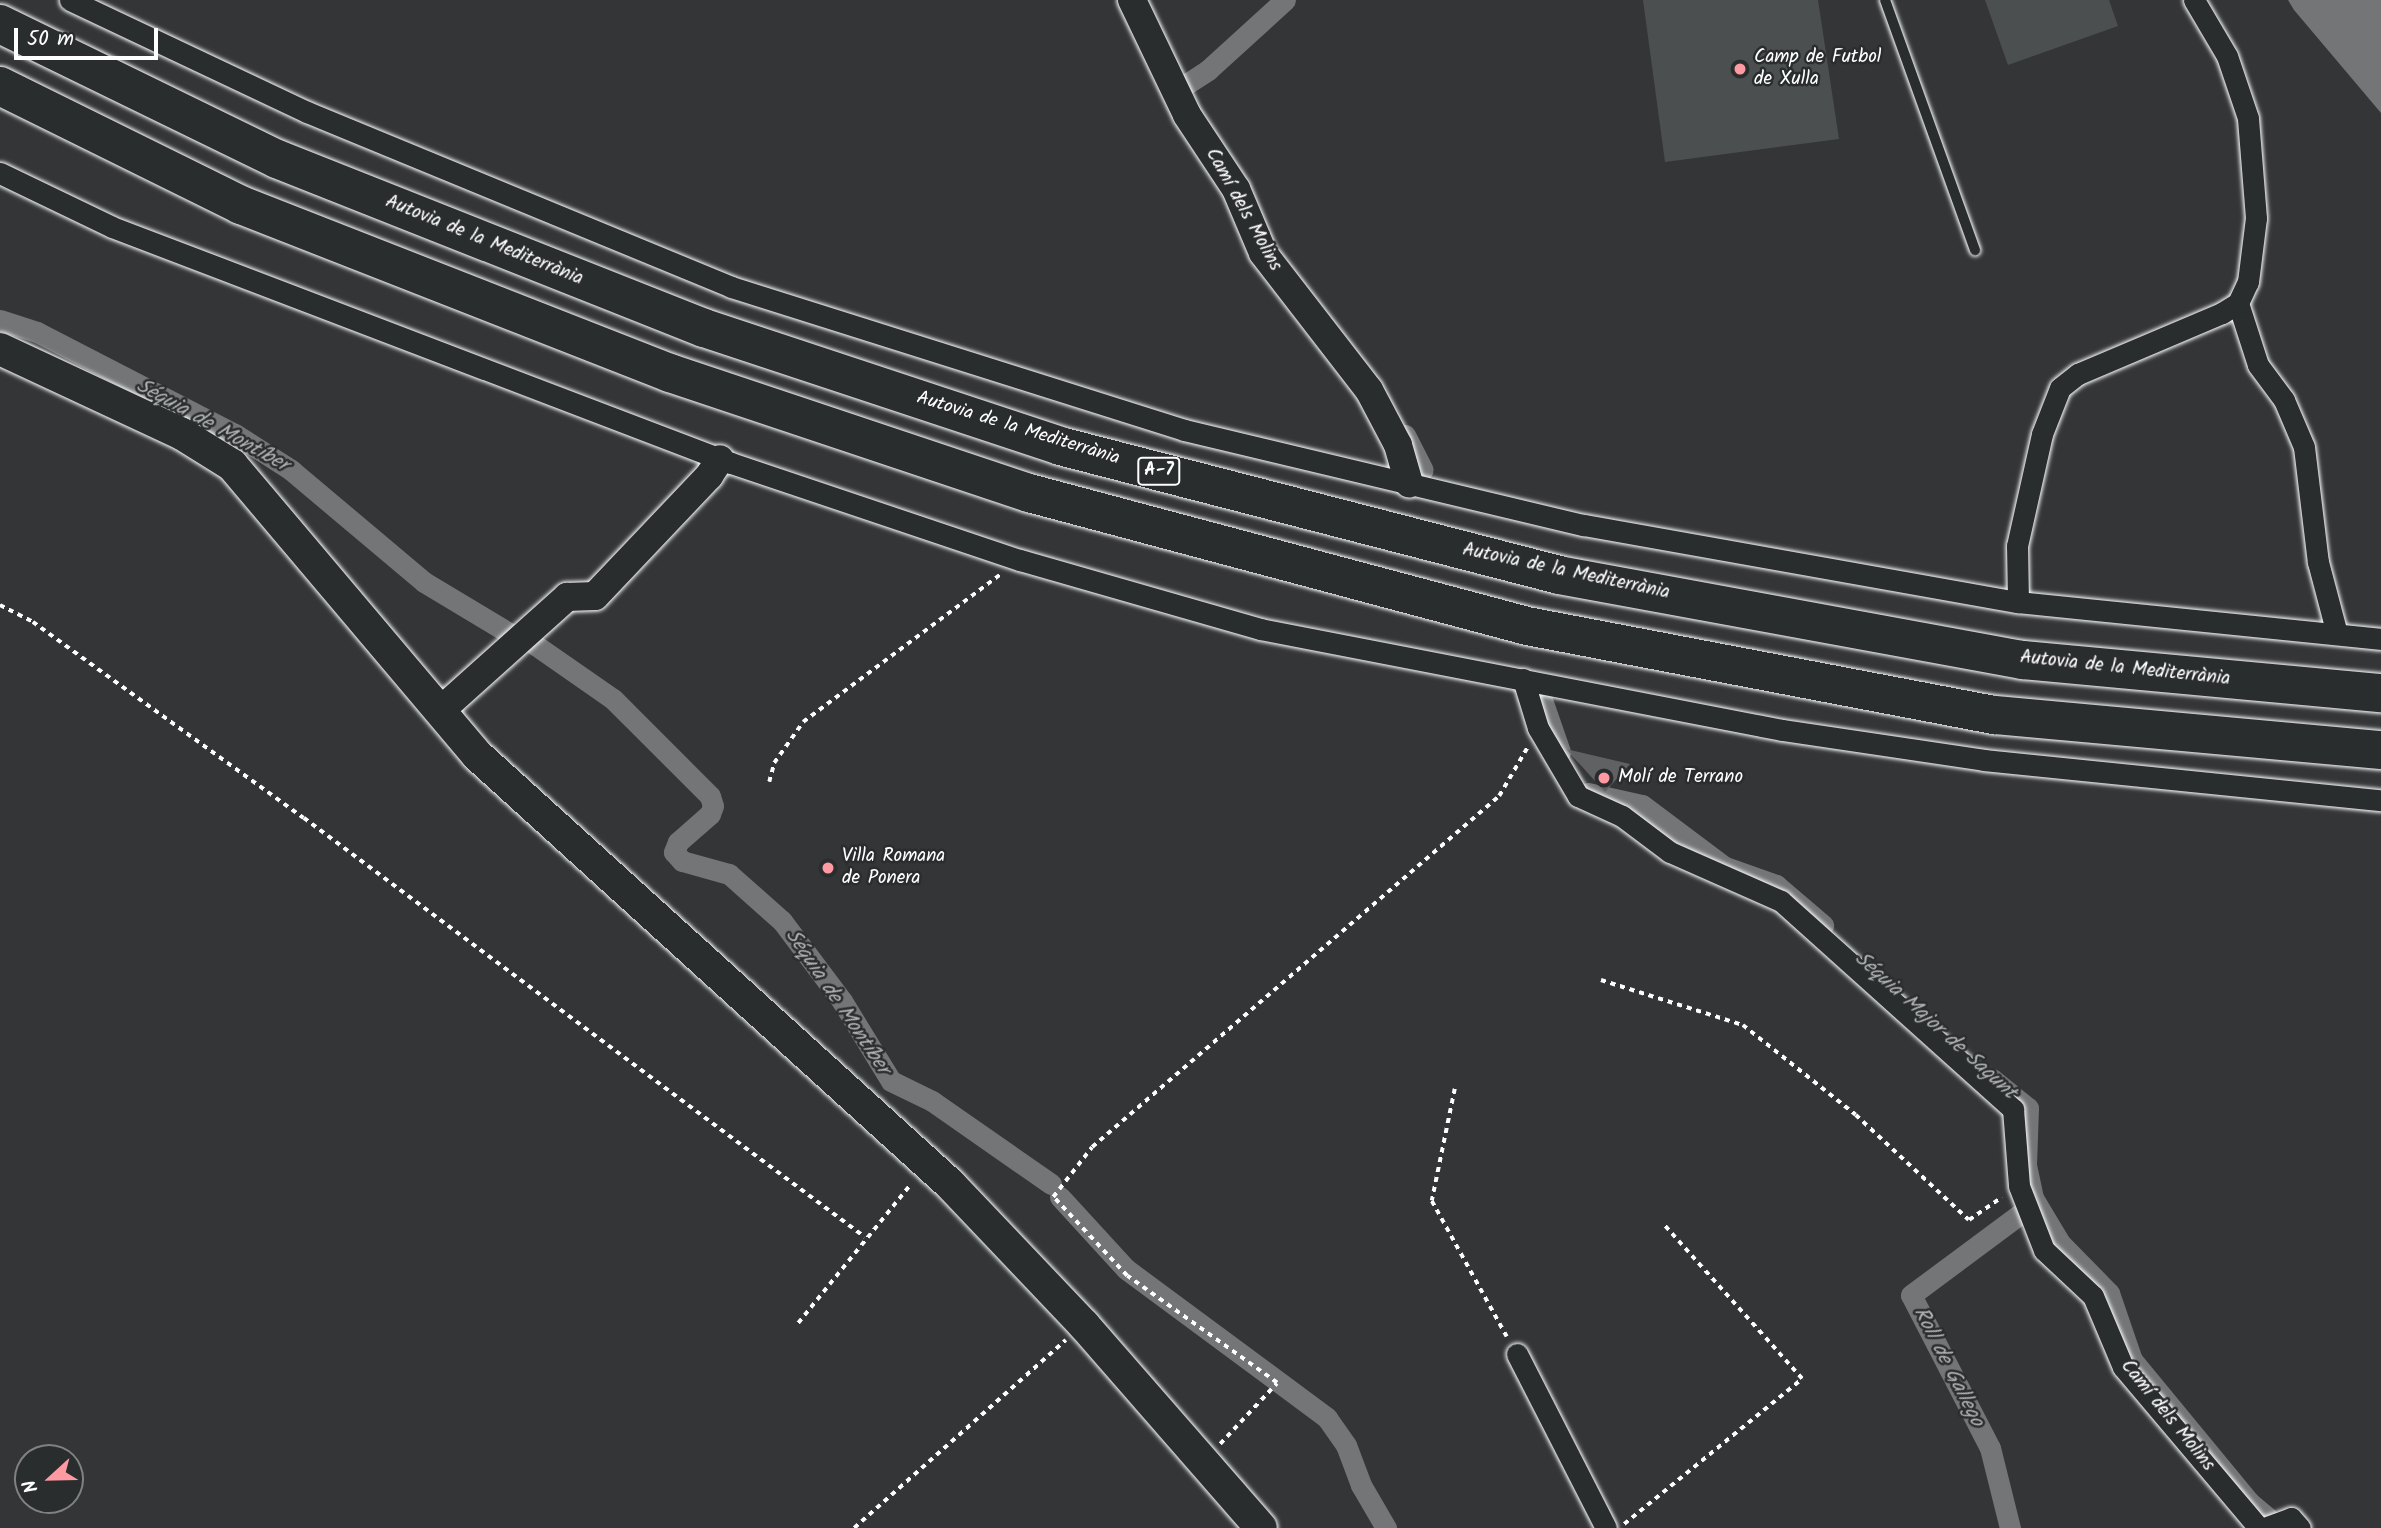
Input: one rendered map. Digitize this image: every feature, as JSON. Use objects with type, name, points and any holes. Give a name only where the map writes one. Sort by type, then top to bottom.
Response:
[{"type":"highway","name":"Autovia de la Mediterrània","points":[[0,24],[290,164],[704,328],[1060,446],[1559,575],[2024,660],[2381,694]]},
{"type":"highway","points":[[0,86],[267,215],[670,373],[1029,493],[1527,626],[1996,715],[2381,750]]},
{"type":"main road","points":[[0,349],[182,434],[232,465],[440,711],[514,790],[951,1185],[1084,1325],[1261,1528]]},
{"type":"street","points":[[70,0],[307,112],[731,287],[1184,430],[1584,525],[2018,602],[2381,639]]},
{"type":"street","name":"Camí dels Molins","points":[[1132,0],[1187,115],[1236,189],[1263,253],[1368,390],[1398,445],[1409,483]]},
{"type":"street","points":[[2018,602],[2017,546],[2042,434],[2060,388],[2078,374],[2238,303],[2248,282],[2256,218],[2248,118],[2227,56],[2194,0]]},
{"type":"street","points":[[0,173],[112,227],[720,459],[1020,560],[1260,629],[1783,730],[1984,760],[2381,800]]},
{"type":"street","points":[[2238,303],[2258,365],[2284,400],[2304,447],[2318,562],[2337,634]]},
{"type":"street","points":[[440,711],[567,597],[595,596],[709,477],[720,459]]},
{"type":"street","name":"Camí dels Molins","points":[[1523,679],[1538,728],[1578,796],[1622,816],[1670,852],[1781,901],[2013,1109],[2018,1186],[2044,1250],[2093,1296],[2123,1367],[2259,1528]]},
{"type":"street","points":[[1517,1354],[1606,1528]]},
{"type":"street","points":[[2264,1528],[2291,1518],[2300,1528]]},
{"type":"lane","points":[[1885,0],[1975,250]]},
{"type":"path","points":[[769,782],[774,763],[803,722],[1020,560]]},
{"type":"path","points":[[0,605],[33,622],[304,818],[865,1237]]},
{"type":"path","points":[[1204,1462],[1277,1384],[1127,1276],[1053,1197],[1092,1147],[1500,796],[1538,728]]},
{"type":"path","points":[[1601,979],[1743,1025],[1856,1115],[1969,1220],[2018,1186]]},
{"type":"path","points":[[1455,1089],[1432,1200],[1517,1354]]},
{"type":"path","points":[[1620,1528],[1802,1379],[1664,1225]]},
{"type":"path","points":[[855,1528],[1084,1325]]},
{"type":"shaded area","name":"Camp de Futbol de Xulla","points":[[1643,0],[1818,0],[1839,139],[1665,162]]},
{"type":"shaded area","points":[[1985,0],[2109,0],[2118,26],[2008,65]]},
{"type":"shaded area","points":[[2288,0],[2381,0],[2381,113],[2294,10]]},
{"type":"building","name":"Molí de Terrano","points":[[1566,749],[1630,764],[1605,792]]},
{"type":"waterway","points":[[1182,87],[1208,70],[1285,0]]},
{"type":"waterway","name":"Séquia de Montíber","points":[[0,320],[37,332],[235,434],[291,470],[424,582],[509,633]]},
{"type":"waterway","name":"Séquia Major de Sagunt","points":[[1405,435],[1423,470]]},
{"type":"waterway","name":"Séquia de Montíber","points":[[531,642],[613,699],[710,796],[713,806],[710,814],[678,842],[674,852],[682,861],[729,874],[782,921],[842,1001],[891,1081],[932,1101],[1051,1184]]},
{"type":"waterway","name":"Séquia Major de Sagunt","points":[[1541,697],[1560,752]]},
{"type":"waterway","name":"Séquia Major de Sagunt","points":[[1588,793],[1642,805],[1725,867],[1776,885],[1823,925]]},
{"type":"waterway","name":"Séquia Major de Sagunt","points":[[1992,1079],[2028,1108],[2026,1165],[2033,1198],[2060,1243],[2109,1293],[2132,1360],[2249,1502],[2268,1518]]},
{"type":"waterway","name":"Séquia de Montíber","points":[[1060,1197],[1126,1269],[1327,1418],[1346,1445],[1361,1485],[1386,1528]]},
{"type":"waterway","name":"Roll de Gallego","points":[[2010,1528],[1990,1448],[1911,1295],[2020,1214]]},
{"type":"place","name":"Camp de Futbol de Xulla","points":[[1740,69]]},
{"type":"place","name":"Molí de Terrano","points":[[1604,778]]},
{"type":"place","name":"Villa Romana de Ponera","points":[[828,868]]}]
